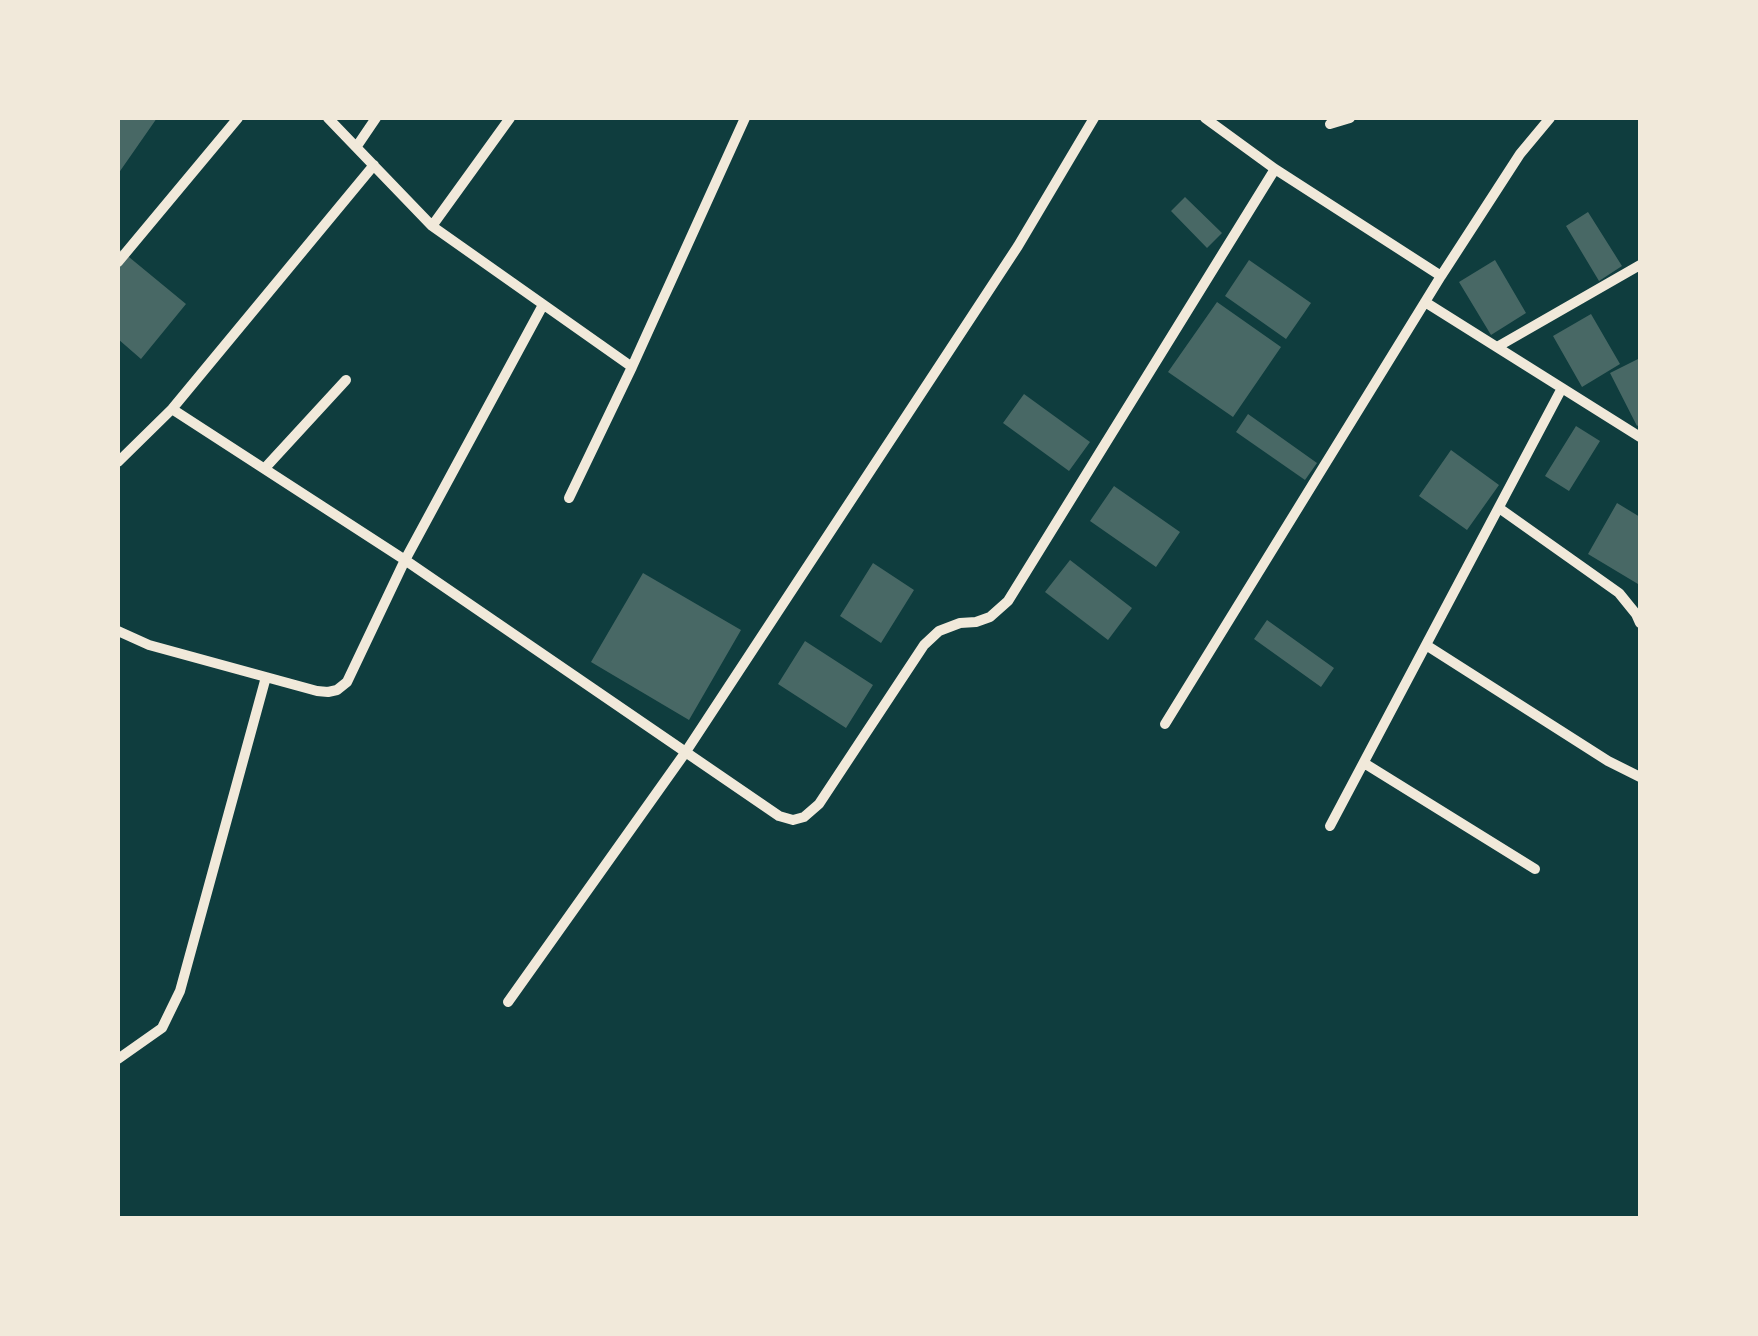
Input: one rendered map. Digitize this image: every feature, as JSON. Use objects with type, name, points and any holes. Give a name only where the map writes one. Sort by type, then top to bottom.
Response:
[{"type":"street","points":[[118,262],[238,118]]},
{"type":"street","points":[[328,118],[432,226],[632,367]]},
{"type":"street","points":[[357,146],[376,118]]},
{"type":"street","points":[[432,226],[510,118]]},
{"type":"street","points":[[569,498],[745,118]]},
{"type":"street","points":[[508,1002],[685,753],[1018,246],[1094,118]]},
{"type":"street","points":[[1205,118],[1274,169],[1441,276]]},
{"type":"street","points":[[1330,124],[1350,118]]},
{"type":"street","points":[[1164,724],[1441,276],[1520,154],[1550,118]]},
{"type":"street","points":[[118,462],[172,409],[374,165]]},
{"type":"street","points":[[172,409],[405,560],[780,816],[804,818],[819,804],[924,645],[939,631],[990,617],[1008,601],[1274,169]]},
{"type":"street","points":[[1497,347],[1640,265]]},
{"type":"street","points":[[1425,302],[1640,437]]},
{"type":"street","points":[[118,631],[150,645],[317,692],[337,690],[347,682],[405,560],[543,304]]},
{"type":"street","points":[[265,468],[346,380]]},
{"type":"street","points":[[1330,826],[1562,388]]},
{"type":"street","points":[[1498,508],[1619,594],[1640,624]]},
{"type":"street","points":[[1426,645],[1608,761],[1640,777]]},
{"type":"street","points":[[122,1056],[162,1028],[180,991],[266,678]]},
{"type":"street","points":[[1364,762],[1534,868]]},
{"type":"building","points":[[118,118],[157,118],[118,174]]},
{"type":"building","points":[[1185,197],[1222,233],[1207,248],[1171,211]]},
{"type":"building","points":[[1588,212],[1622,266],[1599,281],[1566,226]]},
{"type":"building","points":[[118,248],[186,304],[141,359],[118,339]]},
{"type":"building","points":[[1249,260],[1311,303],[1286,339],[1225,296]]},
{"type":"building","points":[[1495,260],[1526,313],[1491,335],[1459,282]]},
{"type":"building","points":[[1217,302],[1281,347],[1233,417],[1168,372]]},
{"type":"building","points":[[1591,314],[1620,364],[1582,387],[1553,336]]},
{"type":"building","points":[[1640,358],[1640,424],[1637,426],[1610,373]]},
{"type":"building","points":[[1024,394],[1090,442],[1069,471],[1003,423]]},
{"type":"building","points":[[1248,414],[1317,463],[1305,480],[1236,432]]},
{"type":"building","points":[[1576,426],[1600,441],[1569,491],[1545,476]]},
{"type":"building","points":[[1451,450],[1499,485],[1467,530],[1419,496]]},
{"type":"building","points":[[1114,486],[1180,532],[1156,567],[1090,521]]},
{"type":"building","points":[[1617,503],[1640,517],[1638,584],[1588,554]]},
{"type":"building","points":[[1070,560],[1132,608],[1108,640],[1045,592]]},
{"type":"building","points":[[873,563],[914,590],[881,643],[840,616]]},
{"type":"building","points":[[643,573],[741,630],[689,720],[591,662]]},
{"type":"building","points":[[1267,620],[1334,668],[1321,687],[1254,639]]},
{"type":"building","points":[[805,641],[873,685],[846,728],[778,684]]}]
